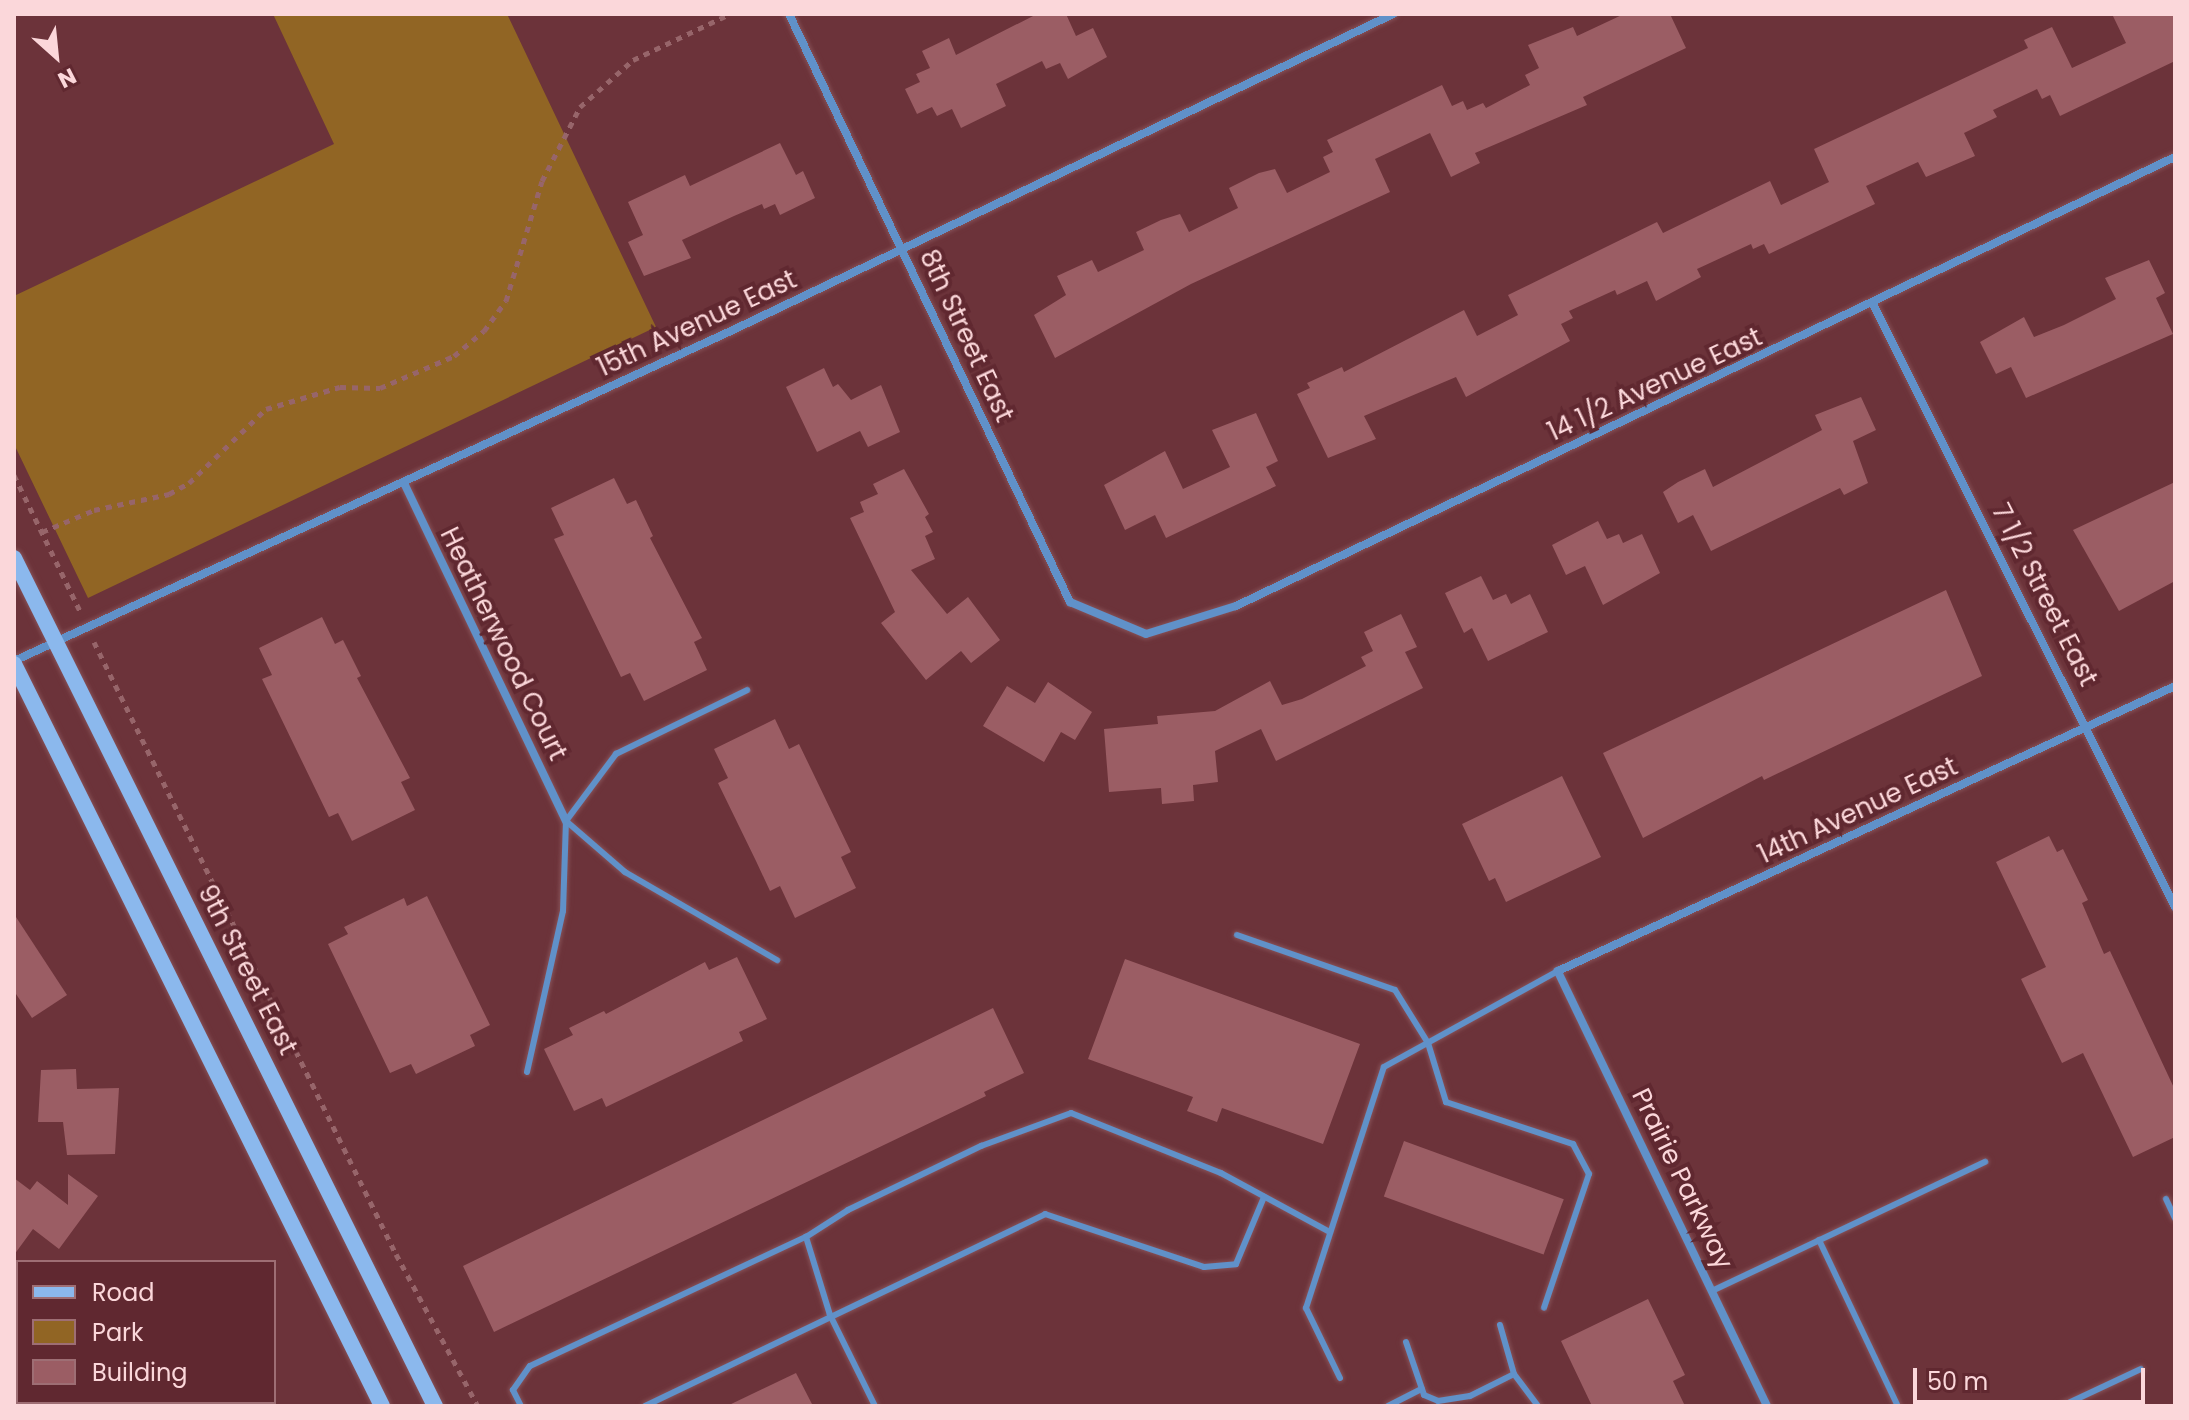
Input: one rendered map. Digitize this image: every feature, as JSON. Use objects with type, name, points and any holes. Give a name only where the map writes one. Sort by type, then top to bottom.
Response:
[{"type":"main road","name":"9th Street East","points":[[14,558],[435,1406]]},
{"type":"main road","points":[[14,662],[382,1406]]},
{"type":"street","name":"8th Street East","points":[[789,14],[1070,602],[1146,634]]},
{"type":"street","name":"15th Avenue East","points":[[14,662],[903,249],[1393,14]]},
{"type":"street","name":"14 1/2 Avenue East","points":[[1146,634],[1236,606],[2175,157]]},
{"type":"street","name":"7 1/2 Street East","points":[[1873,304],[2088,726],[2175,907]]},
{"type":"street","name":"Heatherwood Court","points":[[404,483],[566,821]]},
{"type":"street","name":"14th Avenue East","points":[[1558,971],[2175,686]]},
{"type":"street","name":"Prairie Parkway","points":[[1558,971],[1714,1290],[1767,1406]]},
{"type":"lane","points":[[527,1072],[563,911],[566,821],[616,754],[747,690]]},
{"type":"lane","points":[[566,821],[625,872],[777,960]]},
{"type":"lane","points":[[1237,935],[1395,990],[1428,1043],[1446,1102],[1573,1144],[1589,1174],[1544,1308]]},
{"type":"lane","points":[[1340,1378],[1306,1308],[1328,1231],[1384,1067],[1558,971]]},
{"type":"lane","points":[[521,1406],[513,1390],[530,1366],[806,1237],[848,1210],[981,1146],[1071,1113],[1221,1173],[1328,1231]]},
{"type":"lane","points":[[1714,1290],[1985,1162]]},
{"type":"lane","points":[[645,1406],[1045,1214],[1204,1267],[1236,1264],[1264,1197]]},
{"type":"lane","points":[[2166,1199],[2175,1218]]},
{"type":"lane","points":[[806,1237],[830,1315],[875,1406]]},
{"type":"lane","points":[[1819,1240],[1898,1406]]},
{"type":"lane","points":[[1500,1325],[1514,1374],[1538,1406]]},
{"type":"lane","points":[[1406,1342],[1422,1389],[1440,1404],[1491,1389],[1514,1374]]},
{"type":"lane","points":[[2062,1406],[2141,1369]]},
{"type":"lane","points":[[1388,1406],[1422,1389]]},
{"type":"lane","points":[[664,1397],[668,1406]]},
{"type":"path","points":[[42,532],[94,510],[169,494],[189,483],[266,409],[340,387],[380,388],[454,356],[484,331],[506,301],[542,181],[580,107],[633,60],[730,14]]},
{"type":"path","points":[[14,475],[396,1254],[478,1406]]},
{"type":"green space","points":[[273,14],[507,14],[656,327],[88,598],[14,444],[14,296],[334,144]]},
{"type":"building","points":[[1037,14],[1066,14],[1076,36],[1093,28],[1107,57],[1068,79],[1060,63],[1046,69],[1042,61],[996,84],[1006,106],[961,128],[952,109],[937,116],[932,107],[917,114],[905,89],[920,82],[916,74],[930,68],[922,51],[949,38],[956,55]]},
{"type":"building","points":[[1624,14],[1670,14],[1686,48],[1583,97],[1587,105],[1475,153],[1480,163],[1451,177],[1430,133],[1375,159],[1390,192],[1191,284],[1055,358],[1034,315],[1066,295],[1057,276],[1092,260],[1098,272],[1144,250],[1136,232],[1161,220],[1180,214],[1189,232],[1238,208],[1229,188],[1259,173],[1275,169],[1287,193],[1330,172],[1323,157],[1333,152],[1327,140],[1442,85],[1452,106],[1463,101],[1467,110],[1483,103],[1486,108],[1530,85],[1525,75],[1539,68],[1528,45],[1573,27],[1577,36]]},
{"type":"building","points":[[2112,14],[2175,14],[2175,61],[2060,116],[2050,95],[2042,99],[2037,89],[1993,110],[1997,117],[1964,133],[1975,156],[1926,177],[1918,162],[1866,186],[1875,204],[1769,254],[1764,244],[1753,249],[1751,244],[1697,269],[1701,277],[1656,301],[1647,281],[1617,295],[1615,290],[1569,311],[1573,318],[1561,324],[1570,341],[1466,397],[1456,377],[1364,416],[1376,439],[1328,458],[1297,394],[1310,388],[1307,383],[1342,367],[1344,372],[1464,310],[1477,336],[1518,315],[1508,295],[1657,222],[1663,233],[1770,181],[1781,205],[1829,182],[1814,149],[2028,48],[2024,40],[2052,27],[2072,68],[2126,43]]},
{"type":"building","points":[[780,143],[796,175],[803,171],[815,198],[780,215],[775,204],[764,209],[762,204],[734,216],[682,240],[691,258],[644,276],[628,242],[643,235],[628,202],[685,175],[690,186]]},
{"type":"building","points":[[2149,260],[2165,293],[2156,298],[2173,334],[2026,398],[2011,367],[1996,374],[1980,342],[2024,317],[2034,337],[2064,325],[2116,299],[2105,278]]},
{"type":"building","points":[[824,368],[833,387],[838,384],[851,400],[881,385],[900,432],[868,447],[860,431],[817,452],[786,387]]},
{"type":"building","points":[[1861,397],[1876,430],[1853,441],[1868,483],[1844,495],[1840,488],[1711,551],[1693,515],[1678,523],[1663,492],[1705,469],[1713,487],[1822,430],[1815,415]]},
{"type":"building","points":[[1256,413],[1278,461],[1266,467],[1276,486],[1166,538],[1155,515],[1125,530],[1104,485],[1165,451],[1183,489],[1230,467],[1212,430]]},
{"type":"building","points":[[904,469],[929,514],[925,517],[933,532],[925,536],[935,559],[911,570],[947,614],[968,597],[1000,640],[971,663],[961,651],[926,680],[881,623],[895,612],[850,518],[864,512],[860,502],[878,494],[873,484]]},
{"type":"building","points":[[614,478],[627,504],[636,500],[653,536],[650,538],[702,638],[694,642],[707,670],[644,701],[630,673],[621,677],[554,539],[564,535],[551,508]]},
{"type":"building","points":[[2175,482],[2175,581],[2119,611],[2073,530]]},
{"type":"building","points":[[1598,521],[1607,539],[1619,534],[1623,543],[1642,534],[1660,573],[1603,605],[1585,566],[1566,575],[1552,545]]},
{"type":"building","points":[[1481,576],[1493,600],[1506,594],[1511,604],[1530,594],[1548,632],[1488,661],[1472,628],[1464,633],[1445,593]]},
{"type":"building","points":[[1946,590],[1982,676],[1764,780],[1762,776],[1643,838],[1603,753]]},
{"type":"building","points":[[1401,614],[1417,647],[1405,652],[1423,688],[1276,761],[1261,729],[1215,751],[1218,782],[1193,785],[1194,801],[1162,804],[1161,788],[1109,792],[1104,729],[1158,724],[1157,716],[1215,711],[1270,681],[1282,705],[1302,699],[1366,666],[1361,657],[1373,651],[1364,632]]},
{"type":"building","points":[[322,617],[335,644],[343,640],[361,676],[357,678],[410,778],[401,782],[415,810],[352,841],[338,813],[329,817],[262,679],[272,675],[259,648]]},
{"type":"building","points":[[1048,682],[1092,712],[1075,740],[1061,732],[1044,762],[983,726],[1007,686],[1035,703]]},
{"type":"building","points":[[775,719],[789,749],[799,744],[851,852],[841,857],[856,888],[795,918],[780,886],[770,891],[718,783],[728,778],[714,749]]},
{"type":"building","points":[[1562,776],[1601,857],[1506,902],[1495,878],[1489,881],[1462,824]]},
{"type":"building","points":[[2049,836],[2057,852],[2063,849],[2088,900],[2082,903],[2104,954],[2110,951],[2175,1090],[2175,1137],[2133,1157],[2083,1053],[2062,1063],[2021,979],[2046,967],[1996,862]]},
{"type":"building","points":[[427,896],[490,1025],[470,1035],[475,1046],[416,1074],[411,1064],[390,1073],[328,944],[348,934],[344,927],[404,898],[407,906]]},
{"type":"building","points":[[14,914],[67,995],[32,1018],[14,991]]},
{"type":"building","points":[[737,957],[767,1019],[739,1032],[743,1041],[606,1107],[602,1098],[574,1111],[544,1049],[573,1035],[569,1028],[604,1011],[606,1014],[705,962],[709,970]]},
{"type":"building","points":[[1125,959],[1360,1044],[1323,1144],[1222,1108],[1217,1122],[1187,1111],[1193,1097],[1088,1059]]},
{"type":"building","points":[[993,1008],[1024,1073],[984,1092],[986,1096],[494,1332],[463,1266]]},
{"type":"building","points":[[76,1069],[77,1089],[119,1088],[115,1154],[67,1155],[63,1122],[38,1122],[41,1070]]},
{"type":"building","points":[[1404,1141],[1564,1199],[1544,1255],[1384,1196]]},
{"type":"building","points":[[68,1174],[98,1196],[59,1249],[33,1229],[14,1255],[14,1178],[30,1190],[37,1181],[68,1205]]},
{"type":"building","points":[[1648,1299],[1685,1375],[1673,1381],[1685,1406],[1592,1406],[1561,1341]]},
{"type":"building","points":[[796,1373],[813,1406],[727,1406]]}]
